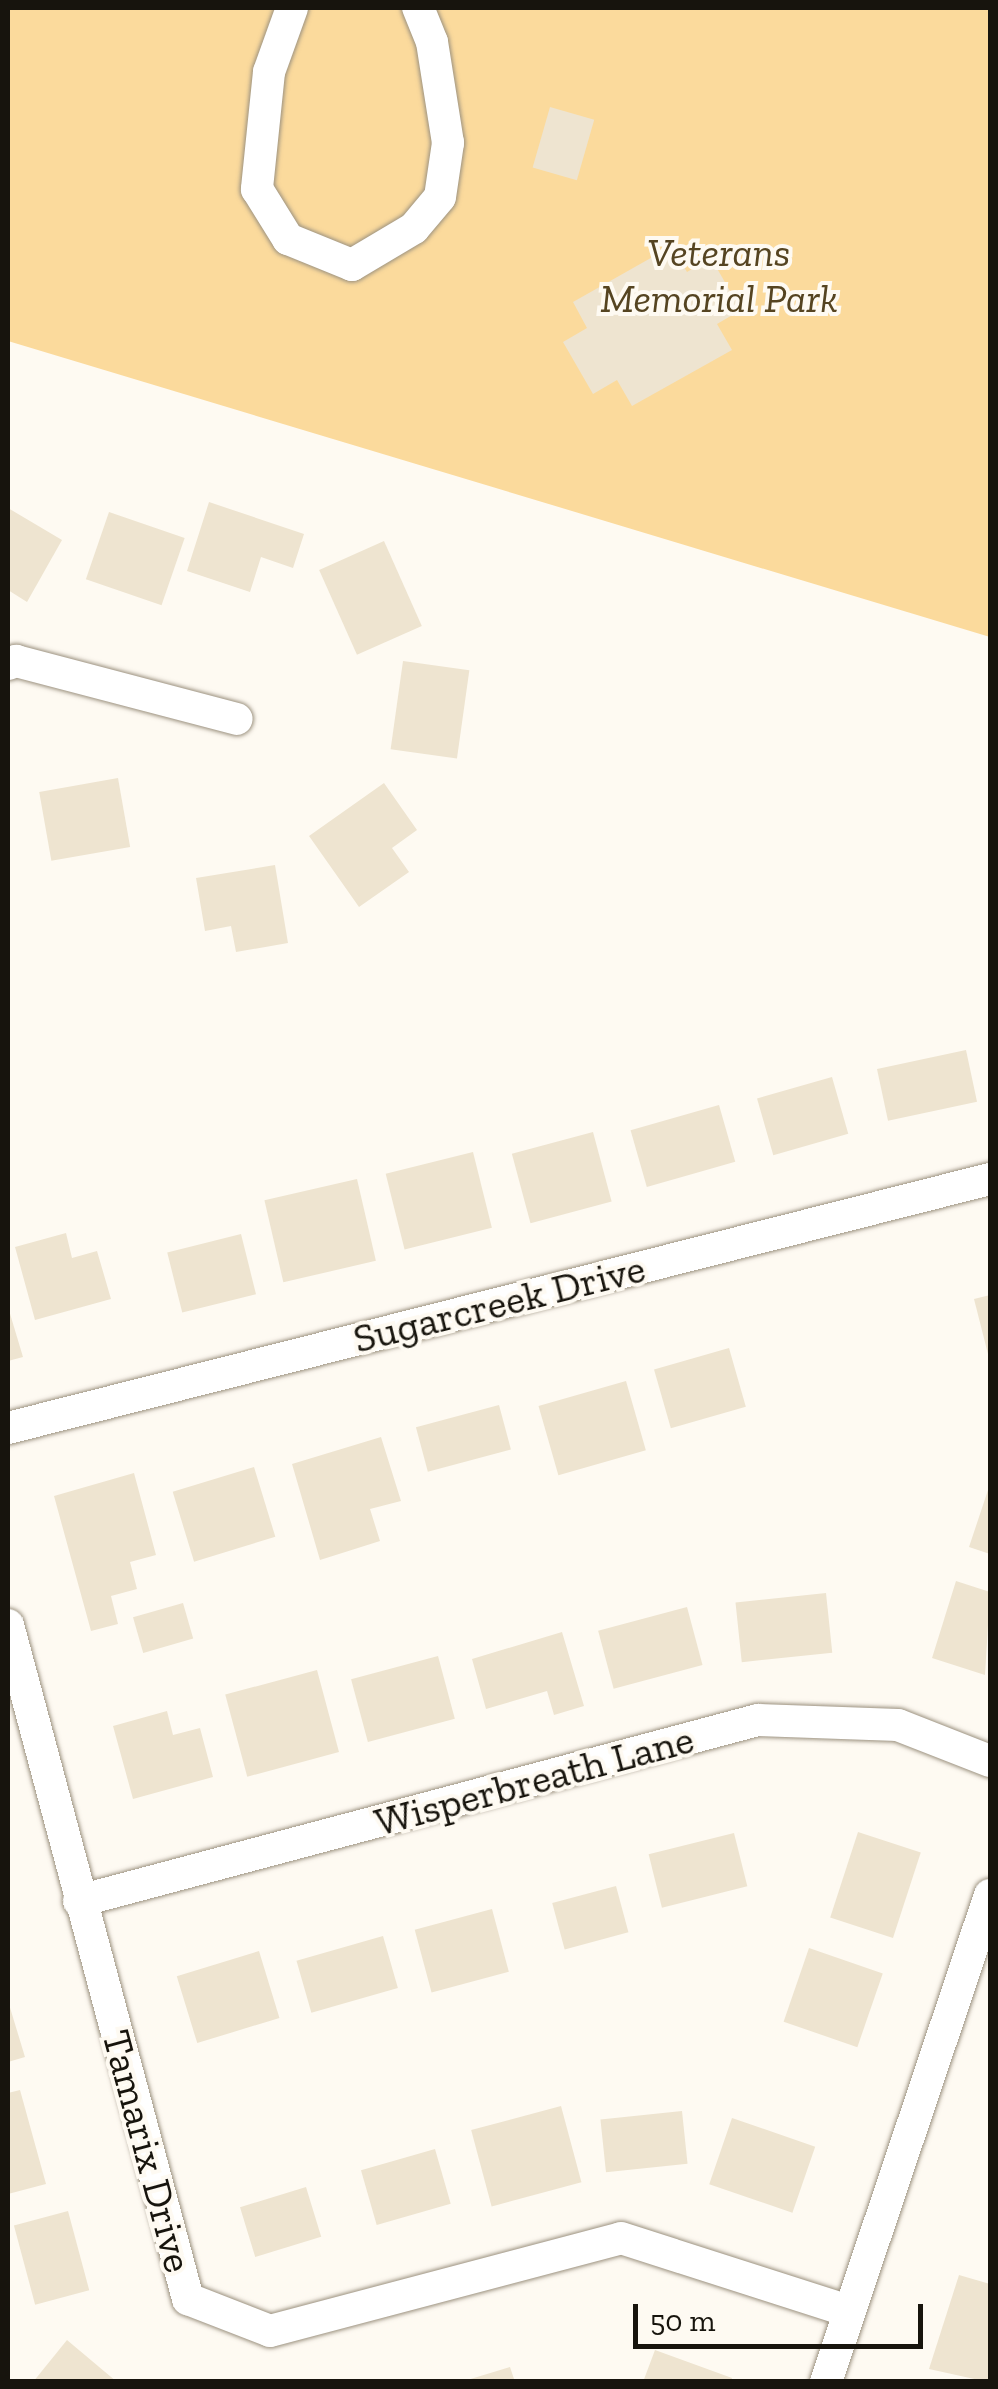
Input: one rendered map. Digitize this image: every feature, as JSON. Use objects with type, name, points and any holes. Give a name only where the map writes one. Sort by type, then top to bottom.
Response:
[{"type":"street","points":[[292,8],[270,72],[257,189],[288,239],[352,265],[414,228],[440,196],[448,143],[432,42],[418,8]]},
{"type":"street","points":[[8,664],[16,660],[237,718]]},
{"type":"street","name":"Sugarcreek Drive","points":[[8,1428],[990,1179]]},
{"type":"street","name":"Tamarix Drive","points":[[8,1625],[188,2299],[270,2331],[621,2238],[850,2311]]},
{"type":"street","name":"Wisperbreath Lane","points":[[79,1901],[758,1720],[898,1725],[990,1761]]},
{"type":"street","points":[[826,2382],[990,1896]]},
{"type":"green space","name":"Veterans Memorial Park","points":[[8,8],[990,8],[990,637],[8,341]]},
{"type":"building","points":[[550,107],[594,120],[577,180],[533,168]]},
{"type":"building","points":[[672,246],[687,272],[711,258],[741,310],[717,324],[732,350],[632,406],[617,380],[593,394],[563,342],[587,328],[573,302]]},
{"type":"building","points":[[209,502],[304,534],[293,568],[261,557],[250,592],[187,571]]},
{"type":"building","points":[[8,508],[62,540],[27,602],[8,590]]},
{"type":"building","points":[[109,512],[185,538],[162,605],[86,579]]},
{"type":"building","points":[[384,541],[422,626],[357,655],[319,570]]},
{"type":"building","points":[[403,661],[469,670],[457,758],[391,749]]},
{"type":"building","points":[[118,778],[130,847],[51,861],[39,792]]},
{"type":"building","points":[[384,783],[417,830],[392,848],[409,872],[359,907],[309,836]]},
{"type":"building","points":[[275,865],[288,943],[236,952],[231,926],[205,931],[196,878]]},
{"type":"building","points":[[966,1050],[977,1102],[888,1121],[877,1069]]},
{"type":"building","points":[[832,1077],[848,1134],[773,1155],[757,1098]]},
{"type":"building","points":[[719,1105],[735,1162],[647,1187],[631,1130]]},
{"type":"building","points":[[593,1132],[612,1202],[530,1223],[512,1154]]},
{"type":"building","points":[[473,1152],[492,1228],[405,1249],[386,1174]]},
{"type":"building","points":[[357,1179],[376,1261],[283,1282],[264,1200]]},
{"type":"building","points":[[66,1233],[72,1258],[97,1251],[111,1299],[35,1320],[15,1247]]},
{"type":"building","points":[[241,1234],[256,1294],[182,1313],[167,1252]]},
{"type":"building","points":[[990,1295],[990,1357],[989,1358],[974,1299]]},
{"type":"building","points":[[8,1307],[23,1357],[8,1361]]},
{"type":"building","points":[[729,1348],[746,1407],[671,1428],[654,1369]]},
{"type":"building","points":[[626,1381],[646,1450],[558,1475],[539,1406]]},
{"type":"building","points":[[499,1405],[511,1449],[428,1472],[416,1427]]},
{"type":"building","points":[[381,1437],[401,1501],[370,1509],[380,1541],[320,1560],[292,1464]]},
{"type":"building","points":[[254,1467],[275,1537],[194,1562],[173,1492]]},
{"type":"building","points":[[134,1473],[156,1555],[130,1562],[137,1589],[111,1596],[118,1624],[91,1631],[54,1496]]},
{"type":"building","points":[[990,1484],[990,1554],[969,1547]]},
{"type":"building","points":[[956,1581],[990,1592],[985,1675],[932,1658]]},
{"type":"building","points":[[826,1593],[832,1653],[742,1662],[735,1603]]},
{"type":"building","points":[[183,1603],[193,1639],[143,1653],[133,1617]]},
{"type":"building","points":[[687,1607],[703,1665],[614,1689],[598,1631]]},
{"type":"building","points":[[562,1632],[584,1706],[554,1715],[547,1691],[486,1709],[472,1659]]},
{"type":"building","points":[[438,1656],[455,1719],[368,1742],[351,1679]]},
{"type":"building","points":[[317,1670],[339,1752],[247,1777],[225,1695]]},
{"type":"building","points":[[167,1711],[173,1735],[200,1728],[213,1777],[133,1799],[113,1726]]},
{"type":"building","points":[[858,1832],[921,1852],[893,1938],[830,1918]]},
{"type":"building","points":[[734,1833],[747,1886],[662,1908],[649,1854]]},
{"type":"building","points":[[616,1886],[628,1932],[565,1949],[552,1903]]},
{"type":"building","points":[[492,1909],[509,1972],[432,1992],[415,1930]]},
{"type":"building","points":[[383,1936],[398,1988],[311,2013],[296,1961]]},
{"type":"building","points":[[809,1948],[883,1973],[857,2047],[784,2022]]},
{"type":"building","points":[[259,1951],[279,2018],[197,2043],[177,1976]]},
{"type":"building","points":[[8,2001],[25,2057],[8,2062]]},
{"type":"building","points":[[20,2090],[46,2184],[8,2194],[8,2093]]},
{"type":"building","points":[[561,2106],[581,2182],[492,2206],[471,2130]]},
{"type":"building","points":[[682,2111],[688,2164],[606,2172],[600,2120]]},
{"type":"building","points":[[732,2118],[815,2147],[792,2213],[709,2184]]},
{"type":"building","points":[[435,2149],[451,2204],[377,2225],[361,2170]]},
{"type":"building","points":[[306,2187],[321,2237],[255,2257],[240,2207]]},
{"type":"building","points":[[68,2211],[89,2290],[35,2305],[14,2225]]},
{"type":"building","points":[[959,2275],[990,2284],[988,2382],[929,2369]]},
{"type":"building","points":[[67,2340],[117,2382],[33,2382]]},
{"type":"building","points":[[655,2350],[732,2378],[731,2382],[643,2382]]},
{"type":"building","points":[[510,2367],[515,2382],[464,2382],[464,2381]]}]
